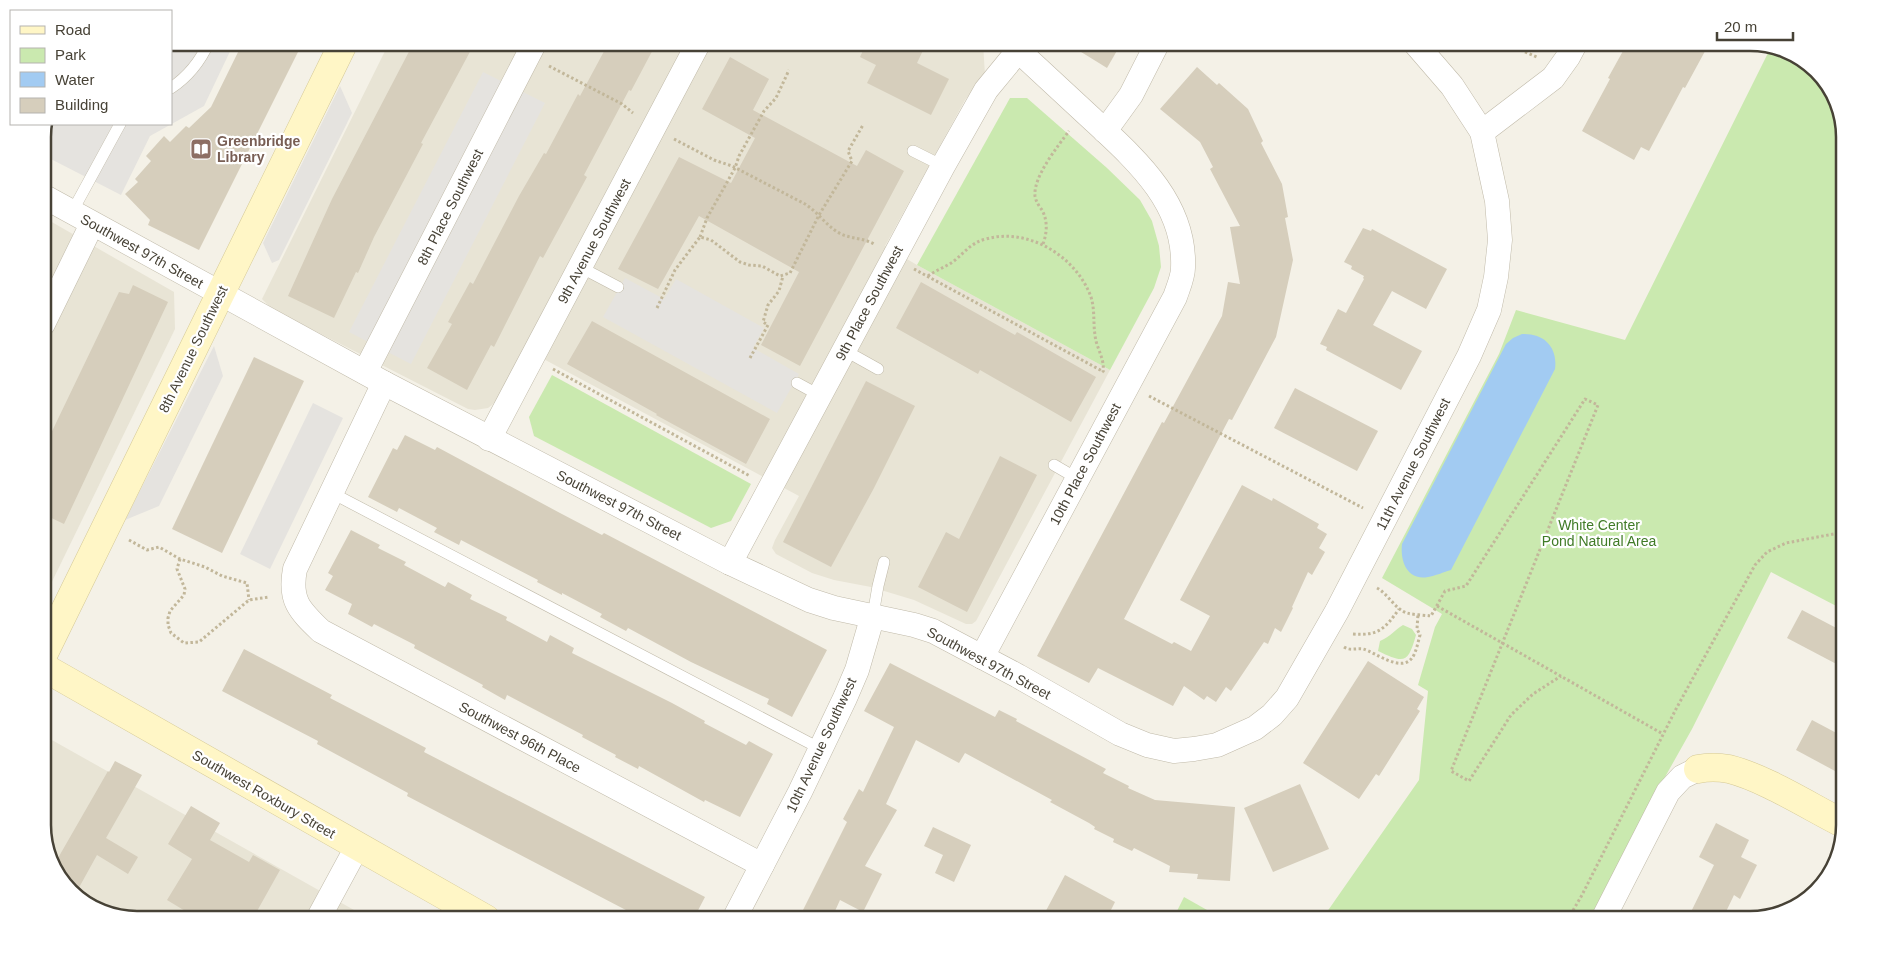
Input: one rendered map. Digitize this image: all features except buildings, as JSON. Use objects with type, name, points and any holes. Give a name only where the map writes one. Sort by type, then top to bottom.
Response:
[{"type":"street","name":"8th Avenue Southwest","points":[[51,639],[340,51]]},
{"type":"street","name":"8th Place Southwest","points":[[284,595],[292,584],[295,569],[332,493],[375,378],[531,51]]},
{"type":"street","name":"9th Avenue Southwest","points":[[489,438],[694,51]]},
{"type":"street","name":"9th Place Southwest","points":[[730,563],[942,166],[986,90],[1011,51]]},
{"type":"street","name":"10th Place Southwest","points":[[982,657],[1175,297],[1183,269],[1182,241],[1173,212],[1158,187],[1132,155],[1018,51]]},
{"type":"street","points":[[1105,131],[1131,95],[1153,51]]},
{"type":"street","points":[[1422,51],[1452,86],[1482,132],[1553,78],[1571,51]]},
{"type":"street","name":"11th Avenue Southwest","points":[[1217,745],[1255,728],[1272,715],[1287,698],[1337,611],[1469,356],[1489,310],[1496,277],[1500,240],[1497,202],[1482,132]]},
{"type":"street","name":"Southwest 97th Street","points":[[51,200],[375,378],[730,563],[809,600],[834,608],[914,625],[933,632],[1018,676],[1120,734],[1147,745],[1174,751],[1217,745]]},
{"type":"street","points":[[51,308],[92,224]]},
{"type":"street","name":"Southwest 96th Place","points":[[284,595],[320,631],[762,864]]},
{"type":"street","name":"10th Avenue Southwest","points":[[738,911],[846,698],[857,670],[873,615]]},
{"type":"street","name":"Southwest Roxbury Street","points":[[51,672],[470,911]]},
{"type":"street","points":[[1608,911],[1668,792],[1682,777],[1698,769],[1710,767],[1728,769],[1759,780],[1836,820]]},
{"type":"street","points":[[323,911],[357,847]]},
{"type":"lane","points":[[172,87],[183,81],[200,61],[205,51]]},
{"type":"lane","points":[[72,212],[119,125]]},
{"type":"lane","points":[[913,151],[942,166]]},
{"type":"lane","points":[[580,267],[618,287]]},
{"type":"lane","points":[[844,350],[878,369]]},
{"type":"lane","points":[[797,383],[819,395]]},
{"type":"lane","points":[[1054,465],[1078,478]]},
{"type":"lane","points":[[332,493],[821,749]]},
{"type":"lane","name":"10th Avenue Southwest","points":[[873,615],[884,562]]},
{"type":"path","points":[[1524,51],[1545,60]]},
{"type":"path","points":[[548,66],[622,104]]},
{"type":"path","points":[[657,308],[676,270],[700,237],[707,218],[760,118],[776,98],[789,70]]},
{"type":"path","points":[[700,237],[711,240],[740,262],[762,266],[780,276],[790,273],[820,215],[852,161],[848,152],[863,125]]},
{"type":"path","points":[[1043,245],[1046,226],[1045,218],[1035,197],[1035,188],[1047,163],[1073,127]]},
{"type":"path","points":[[672,138],[805,204],[820,215],[834,230],[878,246]]},
{"type":"path","points":[[1011,237],[1027,239],[1043,245],[1058,254],[1072,266],[1090,296],[1095,314],[1095,336],[1103,358],[1103,372],[928,276],[954,261],[970,246],[986,239],[1011,237]]},
{"type":"path","points":[[750,358],[768,325],[762,322],[768,305],[779,291],[783,276]]},
{"type":"path","points":[[550,368],[757,479]]},
{"type":"path","points":[[1144,393],[1368,511]]},
{"type":"path","points":[[1377,588],[1393,601],[1399,609],[1407,613],[1431,616],[1445,591],[1466,586],[1585,399],[1598,405],[1451,771],[1469,781],[1511,715],[1533,694],[1560,676]]},
{"type":"path","points":[[1573,911],[1663,734],[1755,565],[1767,552],[1786,543],[1836,534]]},
{"type":"path","points":[[129,540],[147,550],[159,548],[180,559],[205,567],[222,576],[246,583],[249,600]]},
{"type":"path","points":[[180,559],[177,569],[184,589],[184,595],[170,611],[168,618],[170,633],[184,642],[199,642],[249,600],[284,595]]},
{"type":"path","points":[[1437,606],[1663,734]]},
{"type":"path","points":[[1346,631],[1350,634],[1366,635],[1380,631],[1390,622],[1399,609]]},
{"type":"path","points":[[1339,645],[1348,650],[1363,649],[1391,662],[1410,660],[1413,658],[1420,635],[1416,629],[1418,614]]},
{"type":"shaded area","points":[[172,51],[230,51],[204,106],[172,124]]},
{"type":"shaded area","points":[[385,51],[984,51],[985,75],[965,100],[885,246],[1110,370],[976,621],[972,624],[966,624],[914,600],[871,587],[834,580],[812,573],[776,554],[772,548],[775,540],[799,496],[523,348],[500,395],[492,405],[488,408],[468,409],[272,309],[262,299]]},
{"type":"shaded area","points":[[483,72],[545,103],[411,364],[349,332]]},
{"type":"shaded area","points":[[340,86],[352,113],[279,260],[272,263],[263,243]]},
{"type":"shaded area","points":[[52,125],[170,125],[150,136],[121,195],[51,159]]},
{"type":"shaded area","points":[[51,222],[174,292],[175,329],[51,584]]},
{"type":"shaded area","points":[[625,278],[664,299],[676,279],[764,328],[753,348],[799,374],[777,413],[603,317]]},
{"type":"shaded area","points":[[214,346],[223,376],[159,506],[125,520]]},
{"type":"shaded area","points":[[313,403],[343,418],[270,569],[240,554]]},
{"type":"shaded area","points":[[51,740],[356,911],[137,911],[115,908],[99,902],[81,889],[66,873],[60,863],[53,842],[51,830]]},
{"type":"green space","name":"White Center Pond Natural Area","points":[[1768,53],[1788,60],[1798,66],[1814,81],[1827,99],[1836,132],[1836,606],[1771,572],[1692,729],[1642,818],[1595,911],[1328,911],[1419,780],[1428,691],[1418,685],[1435,627],[1442,614],[1382,578],[1499,354],[1516,310],[1625,340]]},
{"type":"green space","points":[[1010,98],[1027,98],[1107,168],[1140,200],[1152,221],[1159,246],[1161,267],[1154,288],[1110,370],[917,265]]},
{"type":"green space","points":[[552,375],[751,484],[731,521],[711,528],[534,436],[529,417]]},
{"type":"green space","points":[[1403,625],[1412,629],[1416,635],[1408,656],[1400,659],[1394,658],[1378,651],[1380,641]]},
{"type":"green space","points":[[1184,897],[1209,911],[1177,911]]},
{"type":"water","points":[[1522,334],[1537,336],[1548,343],[1554,354],[1555,369],[1451,570],[1428,577],[1415,576],[1406,568],[1402,557],[1402,544],[1506,344]]},
{"type":"place","name":"Greenbridge Library","points":[[201,149]]}]
